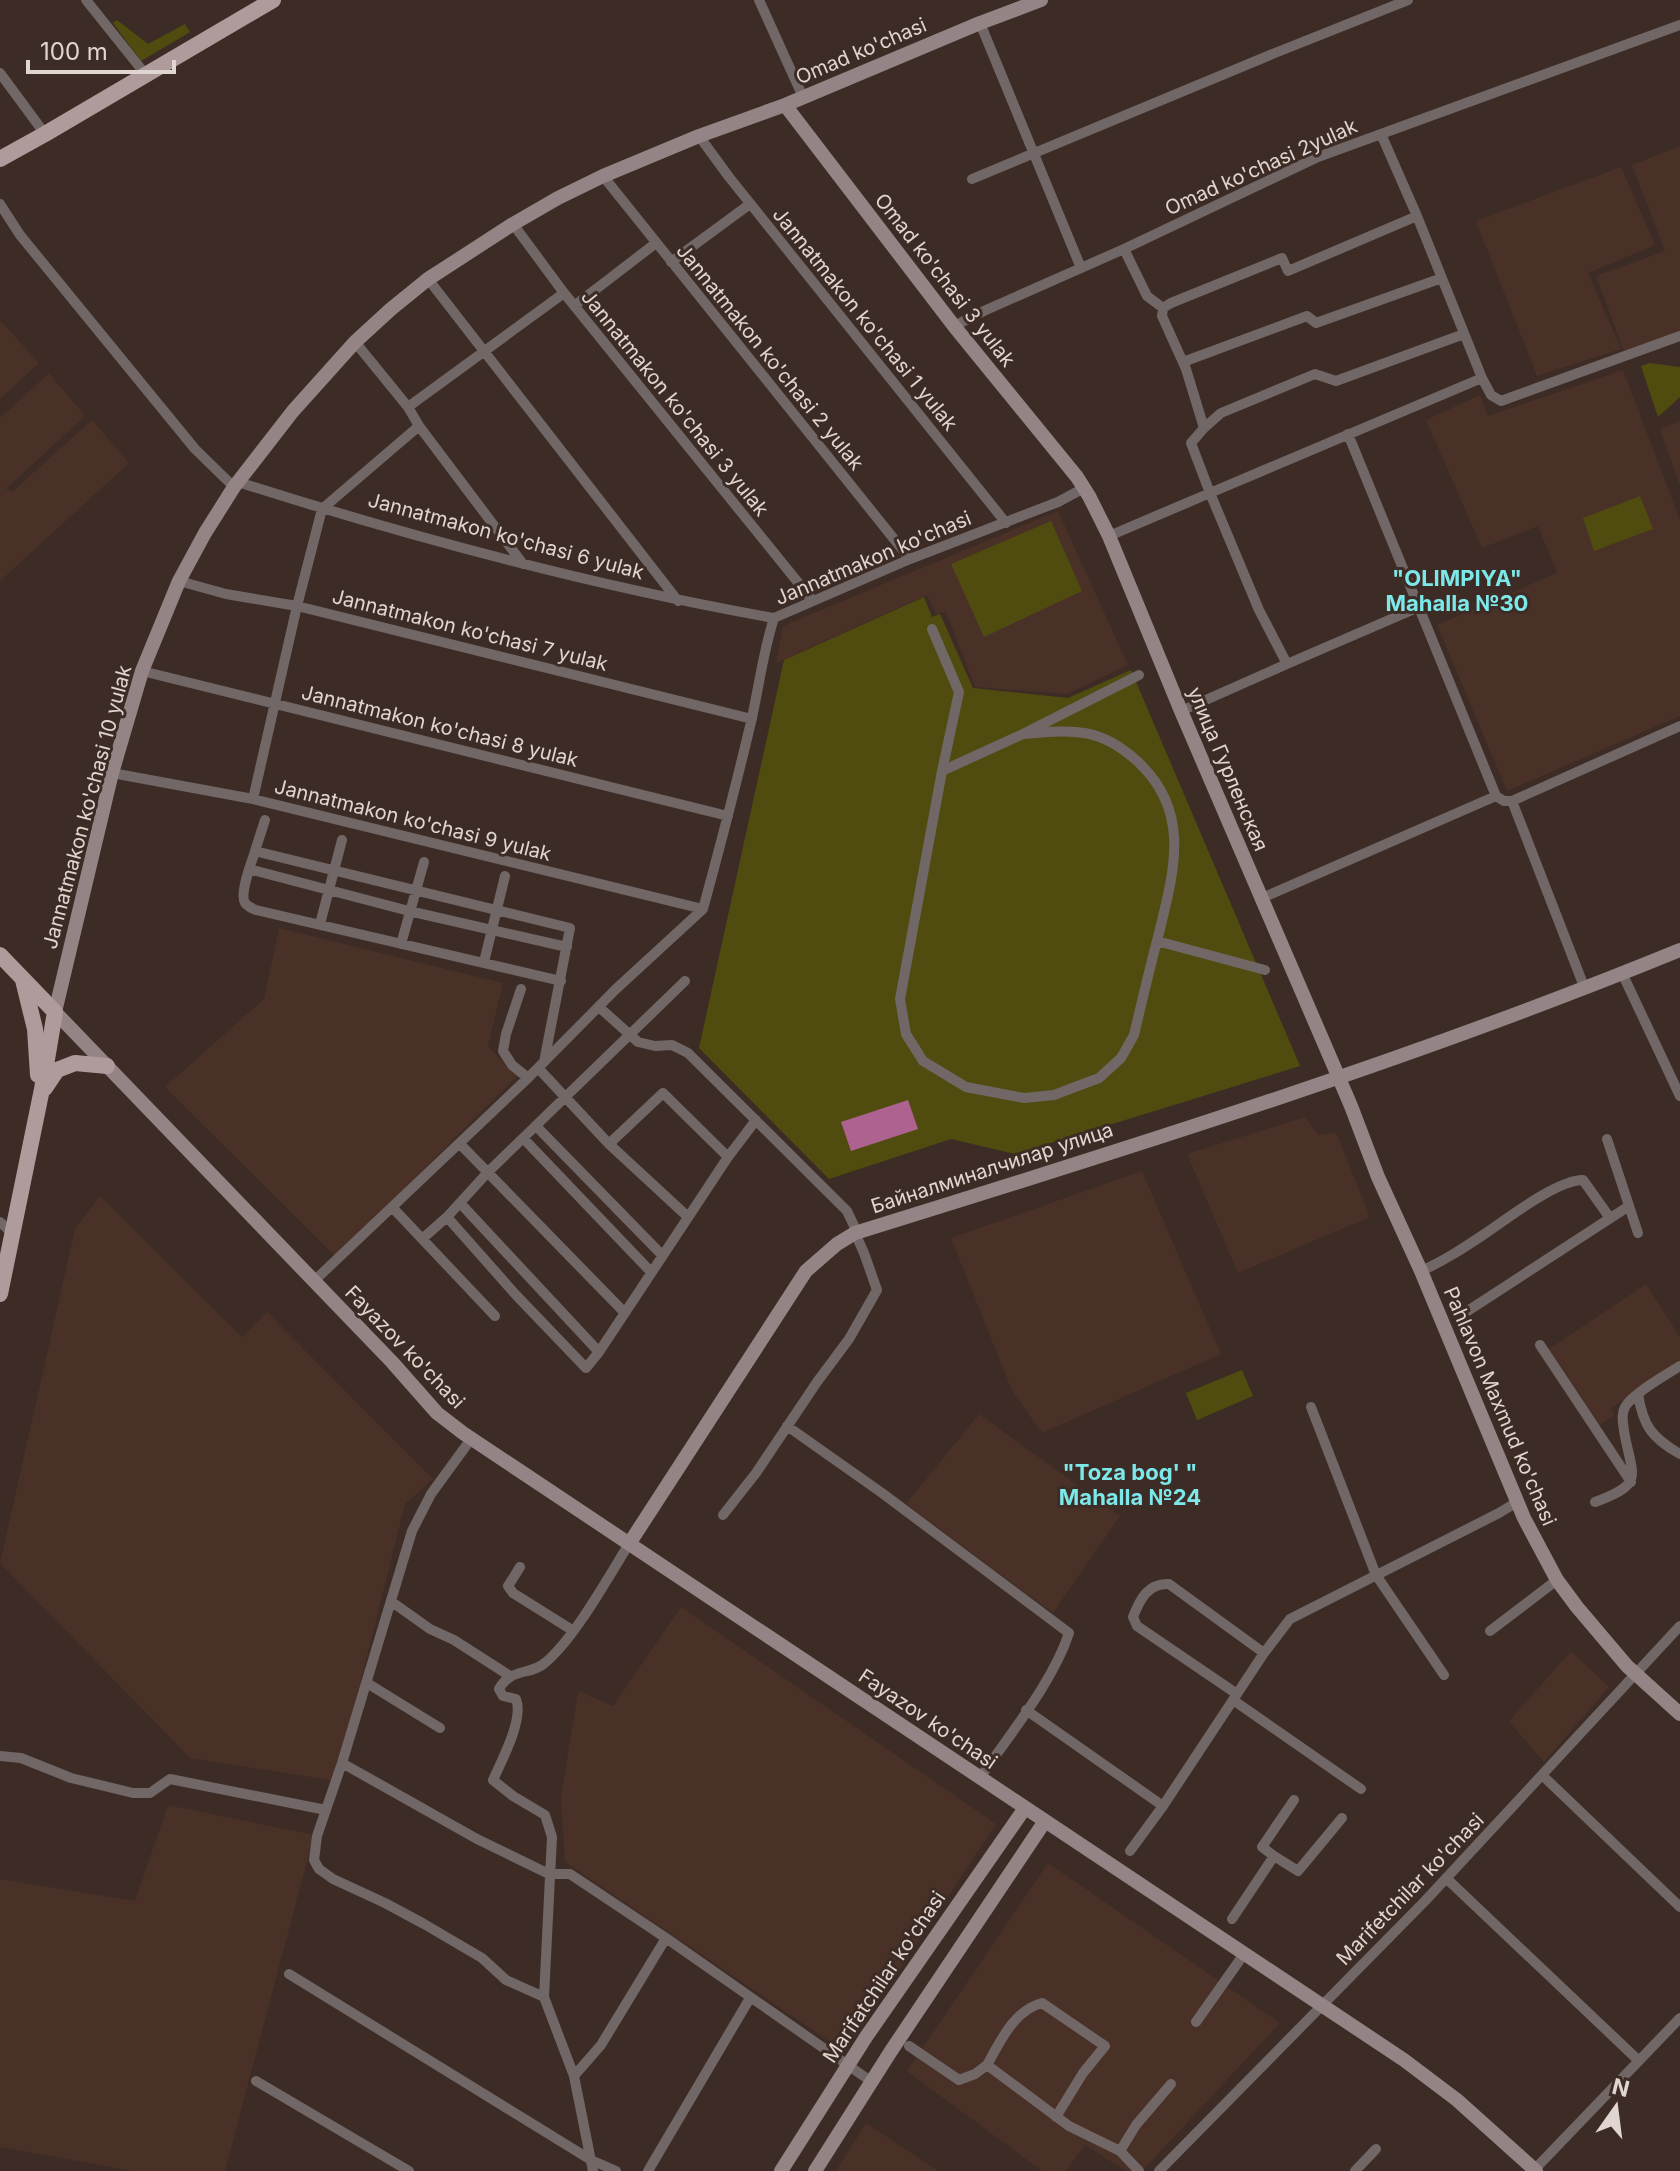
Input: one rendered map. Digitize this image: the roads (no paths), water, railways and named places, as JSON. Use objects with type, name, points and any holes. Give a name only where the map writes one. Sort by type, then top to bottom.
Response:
[{"type":"main road","points":[[0,159],[273,0]]},
{"type":"main road","name":"Fayazov ko'chasi","points":[[0,955],[55,1012]]},
{"type":"main road","points":[[23,979],[35,1029],[40,1096]]},
{"type":"main road","points":[[0,1294],[6,1227],[40,1096],[55,1012]]},
{"type":"main road","points":[[40,1096],[57,1070],[75,1063],[107,1066]]},
{"type":"street","points":[[86,0],[146,75]]},
{"type":"street","points":[[759,0],[803,97]]},
{"type":"street","name":"Omad ko'chasi","points":[[785,105],[1041,0]]},
{"type":"street","points":[[972,179],[1408,0]]},
{"type":"street","points":[[980,23],[1081,268]]},
{"type":"street","name":"Omad ko'chasi 2yulak","points":[[954,326],[1318,157],[1680,25]]},
{"type":"street","points":[[0,73],[45,134]]},
{"type":"street","name":"Jannatmakon ko'chasi 10 yulak","points":[[55,1012],[112,773],[142,671],[179,581],[205,533],[236,485],[293,411],[355,342],[391,309],[428,279],[513,224],[603,176],[785,105]]},
{"type":"street","name":"Omad ko'chasi 3 yulak","points":[[785,105],[954,326],[1080,482]]},
{"type":"street","points":[[1381,134],[1491,395],[1501,401],[1680,336]]},
{"type":"street","name":"Jannatmakon ko'chasi 1 yulak","points":[[699,136],[1006,523]]},
{"type":"street","name":"Jannatmakon ko'chasi 2 yulak","points":[[603,176],[910,559]]},
{"type":"street","points":[[0,204],[20,235],[195,449],[236,485]]},
{"type":"street","points":[[671,262],[750,204]]},
{"type":"street","points":[[1163,308],[1282,258],[1288,271],[1417,216]]},
{"type":"street","name":"Jannatmakon ko'chasi 3 yulak","points":[[513,224],[574,306],[813,601]]},
{"type":"street","points":[[574,306],[656,243]]},
{"type":"street","points":[[1124,249],[1147,296],[1163,308]]},
{"type":"street","points":[[1183,362],[1307,316],[1316,323],[1442,278]]},
{"type":"street","points":[[428,279],[678,601]]},
{"type":"street","points":[[408,407],[564,293]]},
{"type":"street","points":[[1163,308],[1162,316],[1183,362],[1204,428]]},
{"type":"street","points":[[1287,664],[1259,610],[1191,443],[1221,413],[1315,374],[1336,381],[1464,334]]},
{"type":"street","points":[[355,342],[408,407],[523,564]]},
{"type":"street","points":[[1109,536],[1482,378]]},
{"type":"street","points":[[253,799],[322,509],[419,426]]},
{"type":"street","points":[[1348,434],[1496,796],[1512,801],[1680,726]]},
{"type":"street","name":"Jannatmakon ko'chasi","points":[[703,909],[752,719],[774,618],[910,559],[1058,502],[1080,482]]},
{"type":"street","name":"улица Гурленская","points":[[1080,482],[1109,536],[1339,1078]]},
{"type":"street","name":"Jannatmakon ko'chasi 6 yulak","points":[[236,485],[523,564],[678,601],[774,618]]},
{"type":"street","name":"Jannatmakon ko'chasi 7 yulak","points":[[179,581],[226,594],[297,606],[752,719]]},
{"type":"street","points":[[1181,711],[1419,607]]},
{"type":"street","points":[[932,629],[959,692],[900,999],[906,1034],[923,1061],[966,1087],[1024,1098],[1054,1095],[1099,1078],[1121,1058],[1134,1035],[1174,870],[1175,838],[1166,801],[1151,774],[1124,749],[1095,734],[1065,730],[1023,734]]},
{"type":"street","name":"Jannatmakon ko'chasi 8 yulak","points":[[142,671],[728,816]]},
{"type":"street","points":[[942,771],[1139,675]]},
{"type":"street","name":"Jannatmakon ko'chasi 9 yulak","points":[[112,773],[253,799],[703,909]]},
{"type":"street","points":[[1262,898],[1496,796]]},
{"type":"street","points":[[1512,801],[1585,989]]},
{"type":"street","points":[[265,820],[244,891],[244,901],[248,907],[561,981]]},
{"type":"street","points":[[320,924],[342,840]]},
{"type":"street","points":[[255,851],[570,928],[541,1065],[565,1097],[609,1144],[688,1217]]},
{"type":"street","points":[[401,944],[424,862]]},
{"type":"street","points":[[249,869],[409,911],[567,947]]},
{"type":"street","points":[[484,962],[505,876]]},
{"type":"street","name":"Fayazov ko'chasi","points":[[314,1281],[703,909]]},
{"type":"street","points":[[1157,941],[1265,970]]},
{"type":"street","name":"Байналминалчилар улица","points":[[510,1676],[544,1664],[572,1630],[806,1271],[837,1244],[856,1233],[1339,1078],[1585,989],[1680,950]]},
{"type":"street","points":[[1622,973],[1680,1096]]},
{"type":"street","points":[[422,1239],[685,981]]},
{"type":"street","points":[[521,989],[503,1051],[512,1065],[528,1078]]},
{"type":"street","points":[[599,1007],[638,1042],[655,1046],[672,1045],[688,1053],[847,1211],[877,1290],[849,1339],[723,1515]]},
{"type":"street","name":"Fayazov ko'chasi","points":[[55,1012],[437,1413],[471,1439],[1404,2060],[1457,2100],[1536,2170]]},
{"type":"street","name":"Pahlavon Maxmud ko'chasi","points":[[1339,1078],[1517,1502],[1557,1580],[1602,1638],[1680,1714]]},
{"type":"street","points":[[609,1144],[663,1093],[728,1157]]},
{"type":"street","points":[[447,1217],[586,1368],[756,1120]]},
{"type":"street","points":[[536,1126],[662,1255]]},
{"type":"street","points":[[523,1138],[651,1272]]},
{"type":"street","points":[[1607,1139],[1638,1233]]},
{"type":"street","points":[[460,1144],[624,1312]]},
{"type":"street","points":[[1421,1271],[1441,1262],[1573,1180],[1583,1180],[1610,1218]]},
{"type":"street","points":[[461,1204],[599,1352]]},
{"type":"street","points":[[1463,1314],[1629,1206]]},
{"type":"street","points":[[392,1207],[495,1316]]},
{"type":"street","points":[[1540,1345],[1631,1482]]},
{"type":"street","points":[[1595,1502],[1621,1492],[1631,1482],[1632,1462],[1621,1415],[1627,1403],[1680,1366]]},
{"type":"street","points":[[1638,1394],[1643,1417],[1653,1436],[1680,1454]]},
{"type":"street","points":[[1311,1407],[1376,1575],[1444,1675]]},
{"type":"street","points":[[787,1426],[1069,1633],[1063,1651],[980,1778]]},
{"type":"street","points":[[471,1439],[431,1494],[412,1531],[317,1836],[314,1860],[319,1869],[333,1879],[424,1924],[482,1958],[506,1980],[544,1997]]},
{"type":"street","points":[[1130,1851],[1290,1619],[1517,1502]]},
{"type":"street","points":[[520,1567],[508,1586],[513,1593],[572,1630]]},
{"type":"street","points":[[1490,1631],[1557,1580]]},
{"type":"street","points":[[1264,1653],[1169,1584],[1152,1587],[1133,1617],[1137,1626],[1361,1789]]},
{"type":"street","points":[[392,1602],[430,1629],[454,1640],[510,1676],[499,1689],[503,1696],[516,1699],[520,1708],[493,1780],[545,1815],[552,1837],[544,1997],[574,2076],[592,2165]]},
{"type":"street","name":"Marifetchilar ko'chasi","points":[[1164,2169],[1543,1776],[1680,1626]]},
{"type":"street","points":[[367,1683],[440,1728]]},
{"type":"street","points":[[1026,1710],[1163,1806]]},
{"type":"street","points":[[0,1756],[21,1758],[71,1778],[133,1793],[150,1793],[170,1779],[326,1810]]},
{"type":"street","points":[[342,1763],[443,1821],[549,1874],[570,1874],[872,2082]]},
{"type":"street","points":[[1543,1776],[1680,1907]]},
{"type":"street","points":[[1294,1800],[1262,1847],[1298,1871],[1342,1818]]},
{"type":"street","name":"Marifatchilar ko'chasi","points":[[781,2171],[848,2065],[1025,1808]]},
{"type":"street","points":[[815,2171],[1045,1821]]},
{"type":"street","points":[[1232,1919],[1274,1856]]},
{"type":"street","points":[[1446,1878],[1638,2060]]},
{"type":"street","points":[[574,2076],[601,2045],[666,1938]]},
{"type":"street","points":[[1196,2022],[1244,1954]]},
{"type":"street","points":[[289,1974],[592,2165],[616,2171]]},
{"type":"street","points":[[648,2171],[750,1998]]},
{"type":"street","points":[[909,2046],[959,2080],[987,2065],[1009,2027],[1030,2006],[1042,2003],[1105,2046],[1083,2073],[1056,2117]]},
{"type":"street","points":[[1536,2170],[1680,2018]]},
{"type":"street","points":[[987,2065],[1069,2126],[1120,2151],[1139,2171]]},
{"type":"street","points":[[256,2081],[409,2171]]},
{"type":"street","points":[[1120,2151],[1136,2125],[1171,2084]]},
{"type":"street","points":[[1355,2171],[1376,2149]]},
{"type":"district","name":"\"OLIMPIYA\" Mahalla №30","points":[[1457,590]]},
{"type":"district","name":"\"Toza bog' \" Mahalla №24","points":[[1130,1484]]}]
